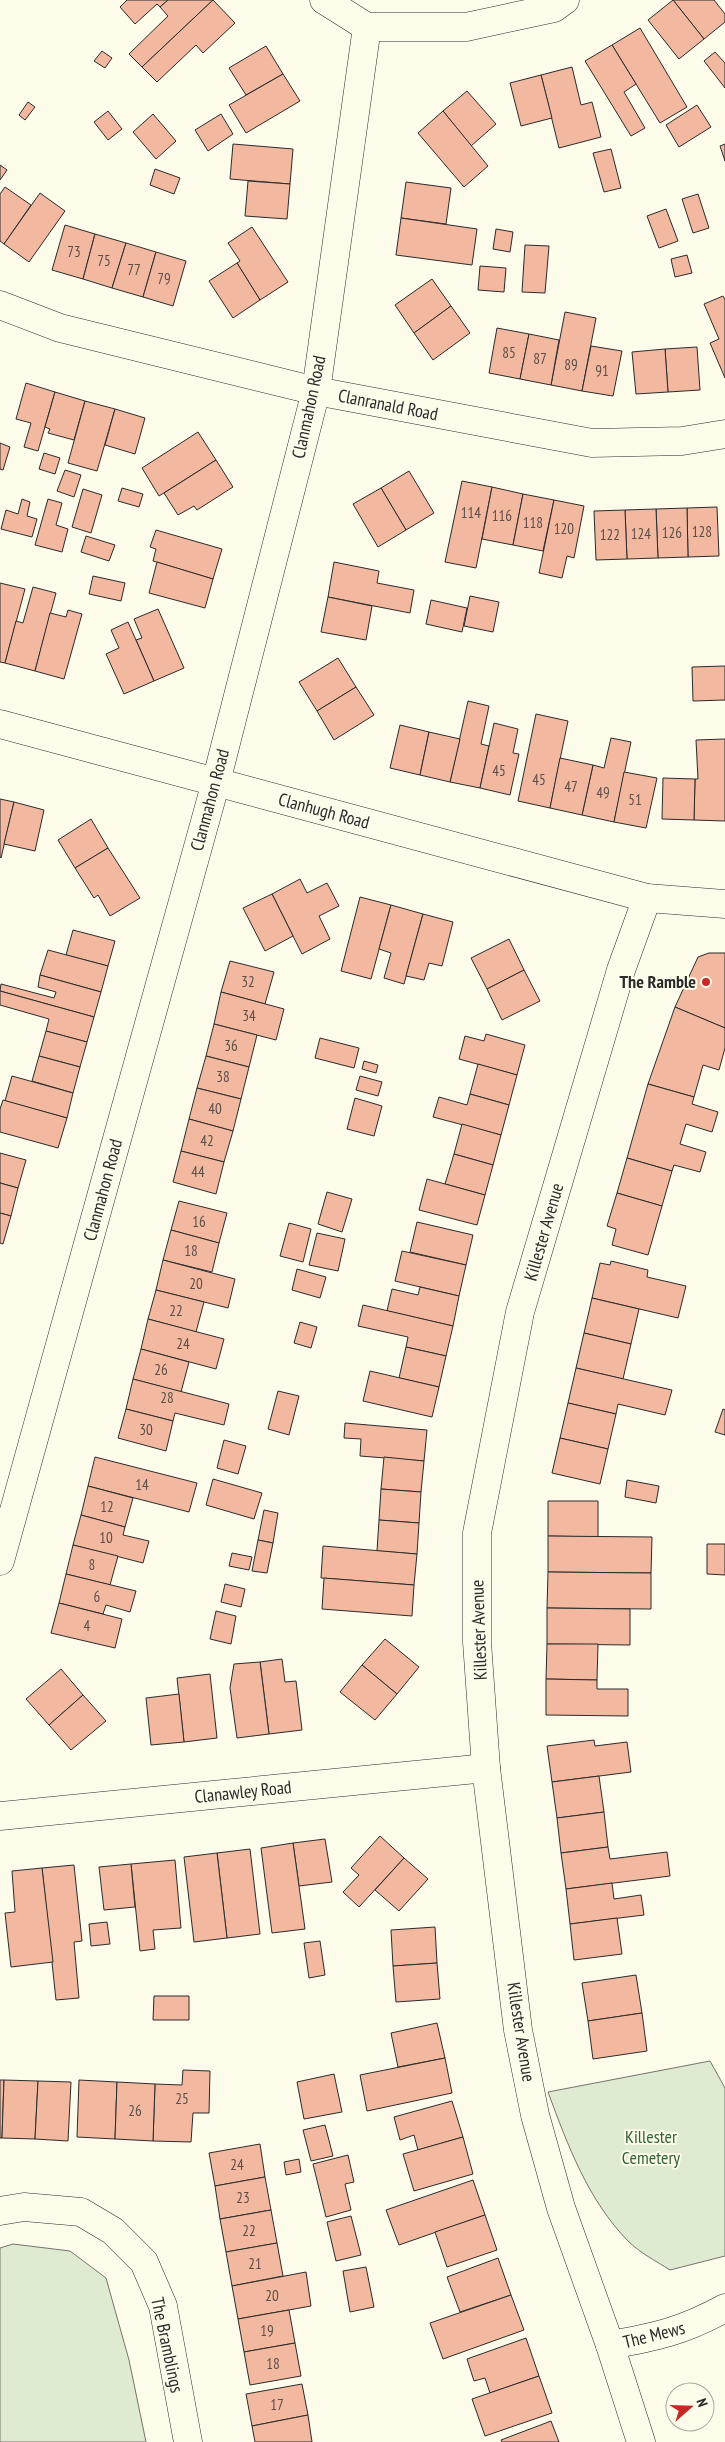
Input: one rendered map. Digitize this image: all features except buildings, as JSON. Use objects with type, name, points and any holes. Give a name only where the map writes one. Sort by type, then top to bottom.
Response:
[{"type":"street","points":[[324,0],[367,27],[466,27],[554,8],[565,0]]},
{"type":"street","name":"Clanmahon Road","points":[[0,1561],[216,782],[316,391],[367,27]]},
{"type":"street","name":"Clanranald Road","points":[[0,305],[60,328],[316,391],[592,443],[682,441],[725,434]]},
{"type":"street","name":"Clanhugh Road","points":[[0,724],[647,898]]},
{"type":"street","points":[[647,898],[725,904]]},
{"type":"street","name":"Killester Avenue","points":[[641,2442],[610,2345],[561,2208],[535,2116],[518,2030],[486,1768],[477,1642],[477,1533],[520,1312],[621,970],[647,898]]},
{"type":"street","name":"Clanawley Road","points":[[0,1816],[486,1768]]},
{"type":"street","name":"The Bramblings","points":[[0,2211],[24,2207],[81,2212],[113,2231],[144,2262],[163,2306],[188,2442]]},
{"type":"street","name":"The Mews","points":[[610,2345],[665,2335],[698,2323],[725,2308]]},
{"type":"green space","name":"Killester Cemetery","points":[[710,2061],[725,2088],[725,2256],[670,2270],[628,2241],[601,2208],[580,2171],[548,2092]]},
{"type":"green space","points":[[13,2244],[70,2251],[106,2278],[129,2360],[146,2442],[0,2442],[0,2248]]},
{"type":"place","name":"The Ramble","points":[[706,982]]}]
